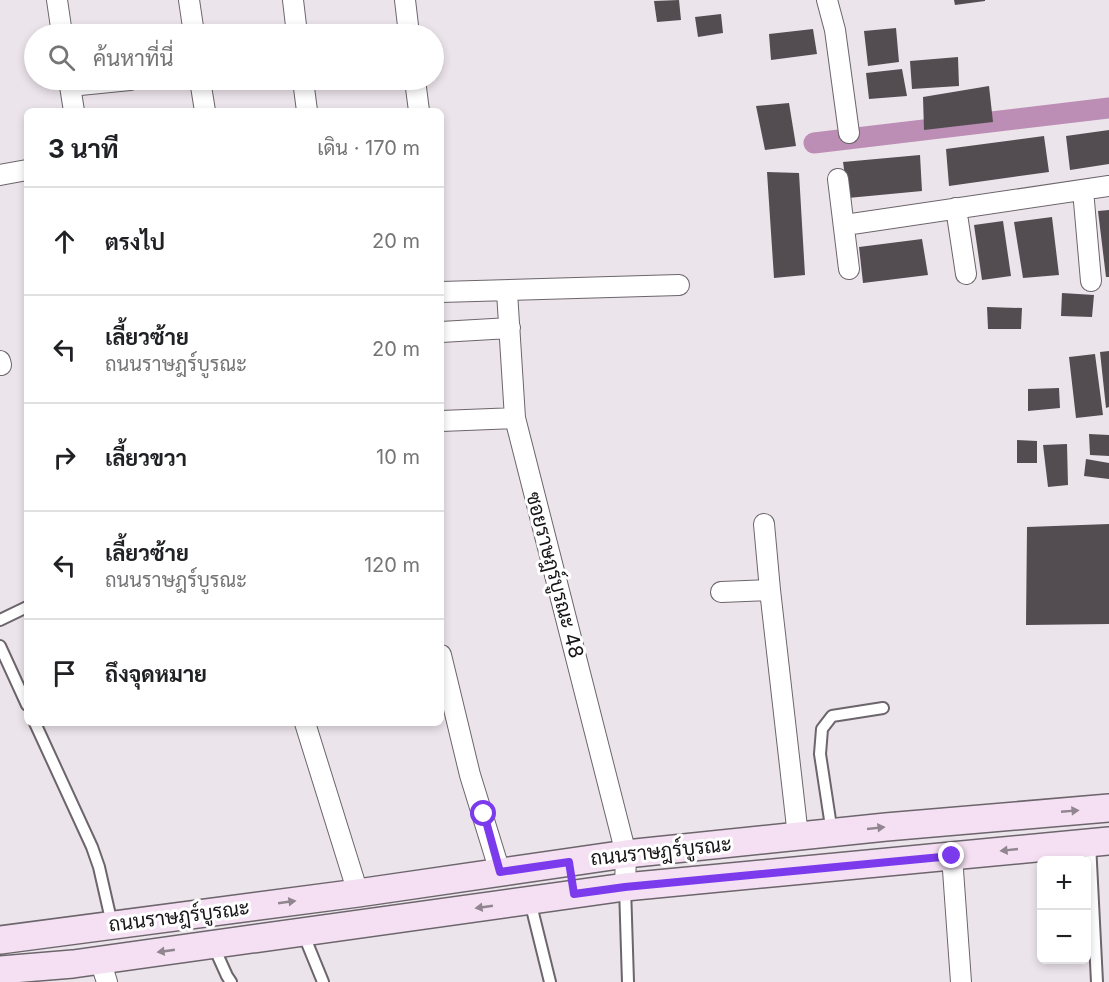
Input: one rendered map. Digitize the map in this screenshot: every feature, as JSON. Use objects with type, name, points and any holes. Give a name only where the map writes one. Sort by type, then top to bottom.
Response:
[{"type":"main road","name":"ถนนราษฎร์บูรณะ","points":[[0,940],[358,893],[626,854],[832,832],[1109,808]]},
{"type":"main road","name":"ถนนราษฎร์บูรณะ","points":[[14,974],[73,964],[103,971],[213,945],[625,887],[1100,842]]},
{"type":"main road","points":[[684,848],[687,881]]},
{"type":"main road","points":[[569,862],[574,894]]},
{"type":"main road","points":[[68,931],[73,964]]},
{"type":"street","points":[[57,0],[61,24]]},
{"type":"street","points":[[189,0],[193,24]]},
{"type":"street","points":[[293,0],[296,24]]},
{"type":"street","points":[[405,0],[409,24]]},
{"type":"street","points":[[827,0],[835,30],[849,133]]},
{"type":"street","points":[[70,90],[73,108]]},
{"type":"street","points":[[202,90],[205,108]]},
{"type":"street","points":[[304,90],[307,108]]},
{"type":"street","points":[[416,90],[419,108]]},
{"type":"street","points":[[0,175],[24,171]]},
{"type":"street","points":[[838,179],[849,269]]},
{"type":"street","points":[[845,225],[1109,186]]},
{"type":"street","points":[[1083,190],[1091,281]]},
{"type":"street","points":[[956,208],[966,274]]},
{"type":"street","points":[[444,292],[680,285]]},
{"type":"street","name":"ซอยราษฎร์บูรณะ 48","points":[[507,291],[515,418],[626,854],[625,887]]},
{"type":"street","points":[[444,332],[510,328]]},
{"type":"street","points":[[444,421],[515,418]]},
{"type":"street","points":[[764,524],[798,836]]},
{"type":"street","points":[[721,592],[771,590]]},
{"type":"street","points":[[444,667],[470,775],[500,872]]},
{"type":"street","points":[[306,726],[358,893]]},
{"type":"street","points":[[952,856],[961,982]]},
{"type":"lane","points":[[0,620],[24,608]]},
{"type":"lane","points":[[0,646],[24,698]]},
{"type":"lane","points":[[832,832],[820,754],[822,729],[832,716],[884,708]]},
{"type":"lane","points":[[36,726],[92,847],[99,867],[112,925]]},
{"type":"lane","points":[[1097,982],[1100,842]]},
{"type":"lane","points":[[625,887],[628,982]]},
{"type":"lane","points":[[530,901],[550,982]]},
{"type":"lane","points":[[303,933],[323,982]]},
{"type":"lane","points":[[213,945],[226,976],[231,982]]},
{"type":"building","points":[[679,0],[681,20],[657,22],[654,1]]},
{"type":"building","points":[[954,0],[985,0],[985,1],[955,5]]},
{"type":"building","points":[[721,14],[723,33],[698,37],[695,17]]},
{"type":"building","points":[[896,28],[899,62],[868,66],[864,31]]},
{"type":"building","points":[[813,29],[817,54],[771,60],[769,34]]},
{"type":"building","points":[[958,57],[959,86],[912,89],[910,61]]},
{"type":"building","points":[[902,69],[907,96],[869,99],[866,73]]},
{"type":"building","points":[[989,86],[993,122],[924,130],[923,97]]},
{"type":"building","points":[[789,103],[796,146],[765,150],[756,106]]},
{"type":"building","points":[[1109,130],[1109,164],[1070,170],[1066,136]]},
{"type":"building","points":[[1044,136],[1049,172],[949,186],[946,149]]},
{"type":"building","points":[[920,155],[922,191],[848,198],[843,162]]},
{"type":"building","points":[[767,172],[799,173],[805,275],[774,278]]},
{"type":"building","points":[[1109,210],[1109,277],[1106,277],[1098,211]]},
{"type":"building","points":[[1052,217],[1059,275],[1023,278],[1014,222]]},
{"type":"building","points":[[1003,221],[1011,276],[982,280],[974,225]]},
{"type":"building","points":[[922,239],[928,275],[863,283],[859,247]]},
{"type":"building","points":[[1062,293],[1094,295],[1092,317],[1061,316]]},
{"type":"building","points":[[987,307],[1022,308],[1021,329],[988,329]]},
{"type":"building","points":[[1109,351],[1109,407],[1106,408],[1100,352]]},
{"type":"building","points":[[1095,354],[1103,415],[1076,418],[1069,357]]},
{"type":"building","points":[[1059,388],[1060,408],[1028,411],[1028,389]]},
{"type":"building","points":[[1089,434],[1109,435],[1109,456],[1090,455]]},
{"type":"building","points":[[1017,440],[1037,441],[1037,463],[1017,463]]},
{"type":"building","points":[[1067,444],[1068,485],[1048,487],[1043,445]]},
{"type":"building","points":[[1086,459],[1109,463],[1109,479],[1084,476]]},
{"type":"building","points":[[1109,524],[1109,624],[1026,625],[1027,527]]},
{"type":"waterway","points":[[814,143],[1109,108]]},
{"type":"route","points":[[484,814],[500,872],[569,862],[574,894],[625,887],[952,856]]}]
